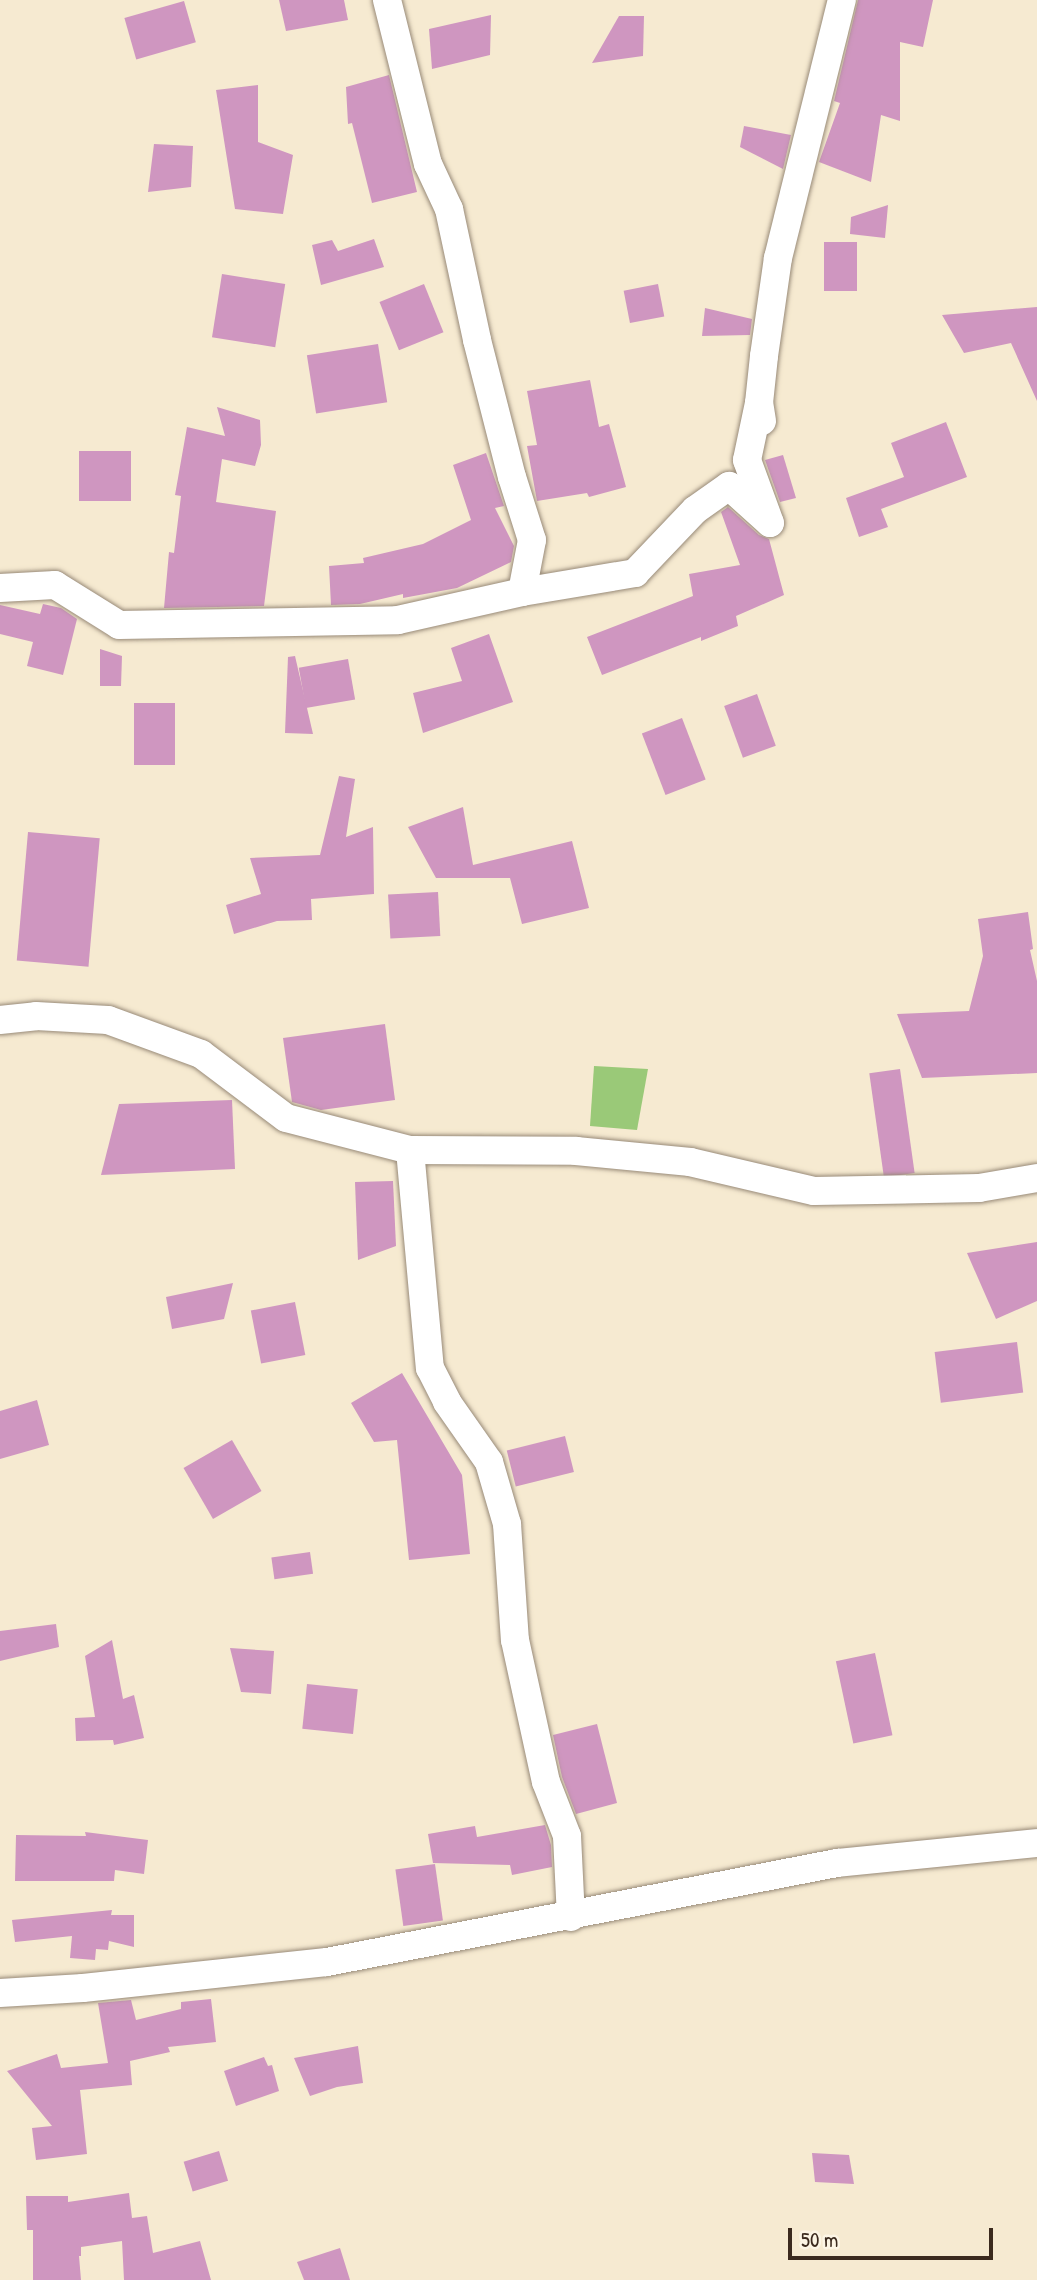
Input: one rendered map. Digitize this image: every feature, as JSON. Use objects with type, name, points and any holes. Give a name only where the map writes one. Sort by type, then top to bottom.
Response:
[{"type":"street","points":[[387,0],[428,164],[449,209],[477,340],[512,477],[532,540],[522,592]]},
{"type":"street","points":[[0,588],[54,585],[120,625],[398,621],[522,592],[635,573],[695,510],[729,486],[770,523],[747,460],[761,415],[769,305],[778,258],[842,0]]},
{"type":"street","points":[[0,1020],[36,1016],[108,1020],[201,1054],[286,1118],[410,1150],[576,1151],[690,1162],[814,1191],[979,1188],[1037,1178]]},
{"type":"street","points":[[410,1150],[430,1368],[447,1402],[489,1462],[508,1524],[514,1640],[546,1782],[567,1836],[571,1917]]},
{"type":"street","points":[[0,1993],[83,1988],[327,1962],[571,1917],[836,1863],[1037,1843]]},
{"type":"green space","points":[[594,1066],[648,1069],[637,1130],[590,1126]]},
{"type":"building","points":[[279,0],[344,0],[348,20],[286,31]]},
{"type":"building","points":[[858,0],[933,0],[923,47],[900,42],[900,121],[881,115],[871,182],[819,162],[840,103],[834,101]]},
{"type":"building","points":[[184,1],[196,42],[136,59],[124,18]]},
{"type":"building","points":[[491,15],[490,55],[432,69],[429,29]]},
{"type":"building","points":[[619,16],[644,16],[643,56],[592,63]]},
{"type":"building","points":[[389,75],[417,192],[372,203],[352,123],[348,124],[346,87]]},
{"type":"building","points":[[258,85],[258,142],[293,155],[283,214],[235,209],[216,90]]},
{"type":"building","points":[[744,126],[791,135],[783,169],[740,147]]},
{"type":"building","points":[[154,144],[193,146],[191,187],[148,192]]},
{"type":"building","points":[[888,205],[885,238],[850,234],[851,217]]},
{"type":"building","points":[[374,239],[384,267],[321,285],[312,245],[332,240],[338,251]]},
{"type":"building","points":[[824,242],[857,242],[857,291],[824,291]]},
{"type":"building","points":[[222,274],[285,284],[275,347],[212,337]]},
{"type":"building","points":[[424,284],[443,332],[399,350],[379,302]]},
{"type":"building","points":[[658,284],[664,316],[630,323],[624,291]]},
{"type":"building","points":[[1037,307],[1037,401],[1011,343],[964,353],[942,315]]},
{"type":"building","points":[[705,308],[752,319],[750,335],[702,336]]},
{"type":"building","points":[[378,344],[387,402],[316,414],[307,355]]},
{"type":"building","points":[[590,380],[599,427],[609,424],[626,487],[589,497],[587,493],[537,501],[527,446],[537,445],[527,391]]},
{"type":"building","points":[[217,407],[260,420],[261,445],[255,466],[222,459],[216,502],[276,511],[264,606],[164,608],[169,552],[174,553],[181,496],[175,495],[187,427],[225,436]]},
{"type":"building","points":[[946,422],[967,477],[881,509],[888,527],[859,537],[846,498],[904,477],[891,443]]},
{"type":"building","points":[[79,451],[131,451],[131,501],[79,501]]},
{"type":"building","points":[[486,453],[504,506],[495,508],[514,546],[511,562],[457,588],[403,598],[403,594],[360,604],[331,605],[329,566],[364,563],[363,558],[423,544],[471,520],[453,465]]},
{"type":"building","points":[[783,455],[796,498],[780,502],[765,460]]},
{"type":"building","points":[[728,507],[759,535],[769,539],[784,595],[736,616],[738,626],[701,641],[701,637],[602,675],[587,637],[693,596],[689,574],[740,565],[721,512]]},
{"type":"building","points":[[43,604],[61,608],[77,619],[63,675],[27,666],[33,642],[0,634],[0,605],[40,614]]},
{"type":"building","points":[[489,634],[513,702],[423,733],[413,693],[462,681],[451,648]]},
{"type":"building","points":[[100,649],[122,656],[121,686],[100,686]]},
{"type":"building","points":[[295,656],[313,734],[285,733],[288,657]]},
{"type":"building","points":[[348,659],[355,699],[306,708],[299,668]]},
{"type":"building","points":[[757,694],[776,746],[743,758],[724,706]]},
{"type":"building","points":[[134,703],[175,703],[175,765],[134,765]]},
{"type":"building","points":[[682,718],[706,780],[666,795],[642,733]]},
{"type":"building","points":[[339,776],[355,779],[346,837],[373,827],[374,894],[311,899],[312,920],[277,921],[234,934],[226,905],[261,894],[250,858],[320,855]]},
{"type":"building","points":[[463,807],[473,865],[572,841],[589,908],[522,924],[510,878],[436,878],[408,827]]},
{"type":"building","points":[[28,832],[100,838],[88,967],[17,961]]},
{"type":"building","points":[[438,892],[440,936],[390,939],[388,895]]},
{"type":"building","points":[[1028,912],[1033,949],[1030,950],[1037,981],[1037,1073],[922,1078],[897,1014],[969,1011],[983,956],[978,919]]},
{"type":"building","points":[[385,1024],[395,1100],[321,1110],[292,1102],[283,1038]]},
{"type":"building","points":[[900,1069],[915,1173],[884,1177],[869,1073]]},
{"type":"building","points":[[232,1100],[235,1169],[101,1175],[119,1104]]},
{"type":"building","points":[[393,1181],[396,1246],[358,1260],[355,1182]]},
{"type":"building","points":[[1037,1242],[1037,1301],[996,1319],[967,1253]]},
{"type":"building","points":[[233,1283],[224,1319],[172,1329],[166,1297]]},
{"type":"building","points":[[295,1302],[305,1355],[261,1364],[251,1311]]},
{"type":"building","points":[[1017,1342],[1023,1393],[941,1403],[935,1352]]},
{"type":"building","points":[[402,1373],[462,1475],[470,1554],[409,1560],[397,1440],[374,1442],[351,1403]]},
{"type":"building","points":[[37,1400],[49,1445],[0,1459],[0,1411]]},
{"type":"building","points":[[565,1436],[574,1472],[516,1486],[507,1451]]},
{"type":"building","points":[[232,1440],[262,1491],[213,1519],[184,1468]]},
{"type":"building","points":[[310,1552],[313,1574],[274,1579],[271,1557]]},
{"type":"building","points":[[56,1624],[59,1647],[0,1661],[0,1631]]},
{"type":"building","points":[[112,1640],[123,1699],[134,1695],[144,1738],[114,1745],[113,1740],[76,1741],[75,1718],[95,1717],[85,1656]]},
{"type":"building","points":[[230,1648],[274,1651],[271,1694],[241,1692]]},
{"type":"building","points":[[875,1653],[892,1735],[853,1743],[836,1661]]},
{"type":"building","points":[[307,1684],[358,1689],[353,1734],[302,1729]]},
{"type":"building","points":[[597,1724],[617,1803],[576,1814],[562,1777],[553,1735]]},
{"type":"building","points":[[545,1825],[551,1845],[552,1867],[512,1875],[510,1865],[433,1863],[428,1834],[475,1826],[477,1837]]},
{"type":"building","points":[[85,1832],[148,1840],[144,1874],[115,1870],[114,1881],[15,1881],[16,1835],[86,1836]]},
{"type":"building","points":[[435,1864],[443,1920],[403,1926],[395,1870]]},
{"type":"building","points":[[112,1910],[111,1915],[134,1915],[134,1947],[109,1941],[108,1950],[96,1949],[95,1960],[70,1958],[72,1936],[15,1942],[12,1920]]},
{"type":"building","points":[[211,1999],[216,2042],[168,2047],[170,2052],[130,2061],[132,2085],[80,2090],[87,2154],[36,2160],[32,2128],[52,2126],[7,2071],[57,2054],[61,2068],[108,2063],[98,2003],[131,2000],[136,2020],[181,2009],[181,2002]]},
{"type":"building","points":[[358,2046],[363,2083],[337,2087],[310,2096],[294,2058]]},
{"type":"building","points":[[264,2057],[268,2066],[272,2065],[279,2091],[236,2106],[224,2071]]},
{"type":"building","points":[[219,2151],[228,2181],[193,2191],[184,2162]]},
{"type":"building","points":[[812,2153],[849,2155],[854,2184],[815,2182]]},
{"type":"building","points":[[129,2193],[132,2218],[147,2216],[153,2253],[200,2241],[211,2280],[124,2280],[122,2241],[81,2247],[81,2280],[33,2280],[33,2230],[27,2230],[26,2196],[68,2196],[68,2202]]},
{"type":"building","points":[[340,2248],[350,2280],[304,2280],[297,2262]]}]
